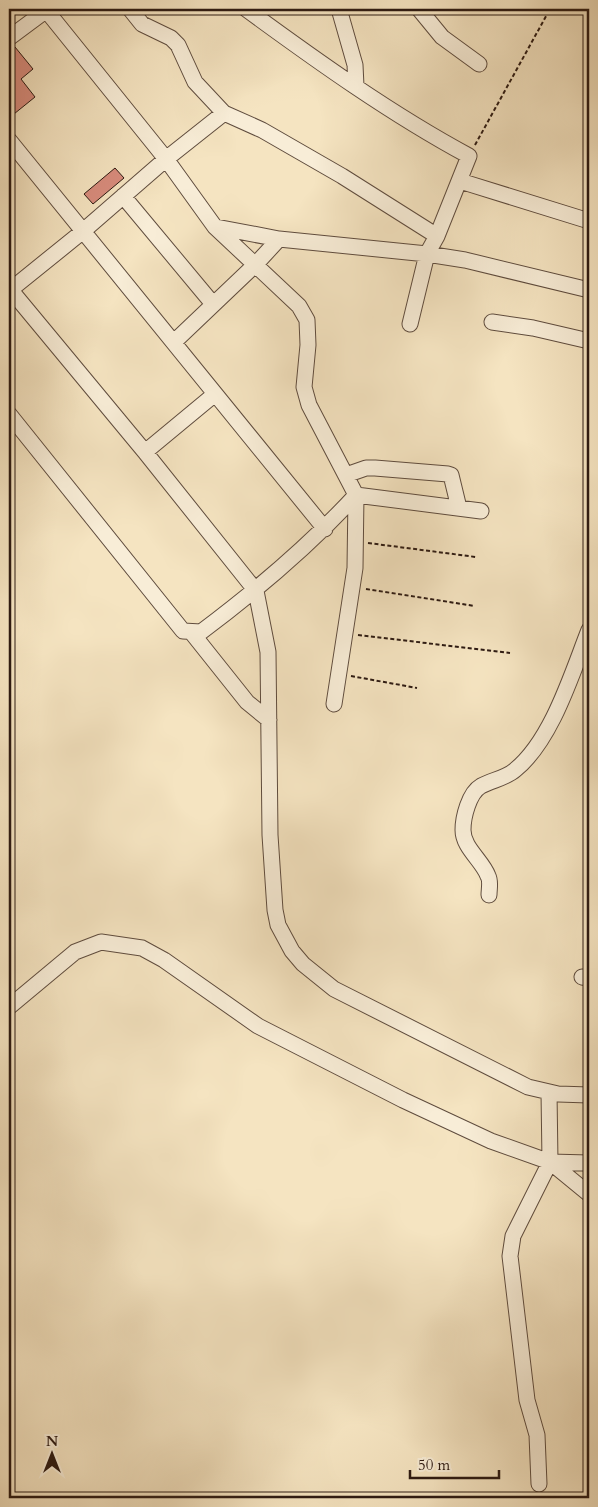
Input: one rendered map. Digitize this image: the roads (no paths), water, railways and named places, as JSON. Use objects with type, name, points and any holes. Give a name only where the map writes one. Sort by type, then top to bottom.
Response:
[{"type":"street","points":[[130,9],[142,24],[171,38],[178,46],[195,82],[224,113],[262,130],[342,176],[437,236]]},
{"type":"street","points":[[246,9],[356,86],[469,156],[437,236],[427,254],[410,324]]},
{"type":"street","points":[[339,9],[356,66],[356,86]]},
{"type":"street","points":[[419,9],[442,37],[480,64]]},
{"type":"street","points":[[9,38],[27,14],[47,10],[166,160],[215,227],[299,306],[307,320],[308,345],[304,387],[309,405],[356,495],[356,541],[346,633],[334,704]]},
{"type":"street","points":[[224,113],[82,232],[9,290],[145,452],[256,591],[268,652],[270,835],[275,910],[278,925],[292,951],[303,964],[334,989],[528,1087],[568,1095],[589,1094]]},
{"type":"street","points":[[9,140],[325,529]]},
{"type":"street","points":[[460,181],[589,221]]},
{"type":"street","points":[[124,196],[213,304]]},
{"type":"street","points":[[215,227],[279,239],[427,254],[465,260],[589,290]]},
{"type":"street","points":[[174,342],[256,264],[279,239]]},
{"type":"street","points":[[492,322],[533,328],[589,341]]},
{"type":"street","points":[[145,452],[215,394]]},
{"type":"street","points":[[9,414],[183,631],[201,632],[256,591],[325,529],[356,495]]},
{"type":"street","points":[[346,475],[366,468],[450,474],[459,508]]},
{"type":"street","points":[[356,495],[481,511]]},
{"type":"street","points":[[490,895],[488,875],[464,838],[463,829],[466,809],[474,792],[480,786],[515,771],[532,752],[554,717],[571,683],[589,630]]},
{"type":"street","points":[[192,633],[247,702],[269,720]]},
{"type":"street","points":[[9,1007],[76,952],[101,942],[142,948],[164,960],[258,1026],[438,1116],[491,1141],[550,1162],[589,1163]]},
{"type":"street","points":[[539,1484],[536,1435],[527,1400],[510,1256],[513,1236],[550,1162],[549,1092]]},
{"type":"street","points":[[550,1162],[589,1194]]}]
